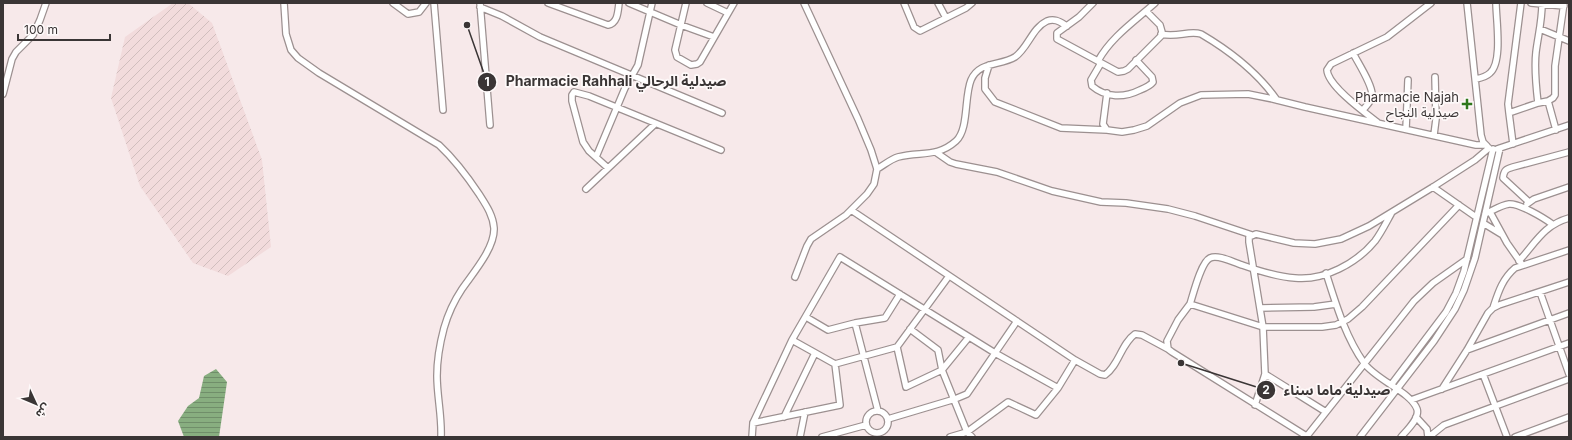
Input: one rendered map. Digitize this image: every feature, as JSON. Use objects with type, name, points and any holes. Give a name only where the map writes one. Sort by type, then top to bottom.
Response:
[{"type":"street","points":[[3,94],[12,59],[16,52],[33,35],[46,3]]},
{"type":"street","points":[[284,3],[286,34],[291,50],[298,58],[319,73],[439,145],[454,160],[469,179],[487,206],[491,215],[494,229],[492,239],[479,264],[449,313],[441,341],[437,376],[441,437]]},
{"type":"street","points":[[393,3],[408,14],[419,12],[426,3]]},
{"type":"street","points":[[434,3],[443,110]]},
{"type":"street","points":[[548,3],[608,25],[612,25],[616,20],[619,3]]},
{"type":"street","points":[[629,3],[714,37]]},
{"type":"street","points":[[596,157],[632,75],[638,65],[652,3]]},
{"type":"street","points":[[686,3],[675,54],[691,66],[700,62],[734,3]]},
{"type":"street","points":[[707,3],[728,13]]},
{"type":"street","points":[[795,278],[811,239],[852,210],[874,184],[877,169],[866,137],[804,3]]},
{"type":"street","points":[[904,3],[914,27],[918,30],[922,30],[966,8],[972,3]]},
{"type":"street","points":[[938,3],[946,18]]},
{"type":"street","points":[[1093,3],[1079,17],[1057,33],[1057,39],[1114,70],[1121,72],[1128,69],[1161,34]]},
{"type":"street","points":[[1379,123],[1335,86],[1327,74],[1327,70],[1331,64],[1376,43],[1393,33],[1431,3]]},
{"type":"street","points":[[1391,385],[1446,312],[1458,287],[1467,259],[1476,217],[1489,147],[1481,135],[1467,3]]},
{"type":"street","points":[[1476,79],[1489,74],[1495,68],[1497,54],[1496,3]]},
{"type":"street","points":[[1513,144],[1508,104],[1521,3]]},
{"type":"street","points":[[1509,113],[1548,101],[1555,95],[1555,66],[1564,5],[1531,3]]},
{"type":"street","points":[[1136,60],[1154,80],[1152,83],[1131,95],[1123,97],[1107,93],[1095,88],[1091,84],[1091,80],[1100,62],[1102,53],[1122,31],[1154,4]]},
{"type":"street","points":[[1538,103],[1536,86],[1536,53],[1542,4]]},
{"type":"street","points":[[480,5],[540,37],[722,114]]},
{"type":"street","points":[[480,5],[490,125]]},
{"type":"street","points":[[1146,11],[1160,25],[1161,34]]},
{"type":"street","points":[[877,169],[893,159],[900,157],[936,153],[954,142],[959,137],[964,122],[966,102],[971,79],[977,71],[989,65],[1004,62],[1018,54],[1036,31],[1047,21],[1058,20],[1067,26]]},
{"type":"street","points":[[1540,29],[1569,41]]},
{"type":"street","points":[[1161,34],[1176,36],[1197,33],[1209,39],[1257,76],[1277,100]]},
{"type":"street","points":[[1353,53],[1372,93],[1370,101],[1363,110]]},
{"type":"street","points":[[989,65],[984,87],[989,97],[995,102],[1061,128],[1071,130],[1107,130],[1122,132],[1134,130],[1147,126],[1180,103],[1201,95],[1248,94],[1489,147],[1500,148],[1556,130],[1569,124]]},
{"type":"street","points":[[1434,135],[1436,120],[1435,77]]},
{"type":"street","points":[[1406,129],[1408,80]]},
{"type":"street","points":[[608,168],[596,157],[584,142],[573,107],[572,94],[574,92],[580,92],[721,150]]},
{"type":"street","points":[[1107,93],[1103,124],[1107,130]]},
{"type":"street","points":[[1548,101],[1556,130]]},
{"type":"street","points":[[586,189],[655,124]]},
{"type":"street","points":[[936,153],[956,164],[997,172],[1061,193],[1101,202],[1126,203],[1168,209],[1195,216],[1252,235],[1256,234],[1294,243],[1315,244],[1353,234],[1391,213],[1475,160],[1489,147]]},
{"type":"street","points":[[1360,437],[1445,326],[1455,309],[1464,290],[1475,258],[1483,223],[1488,213],[1500,148]]},
{"type":"street","points":[[1529,202],[1503,178],[1505,169],[1569,152]]},
{"type":"street","points":[[1433,187],[1476,217]]},
{"type":"street","points":[[1524,209],[1529,202],[1569,187]]},
{"type":"street","points":[[1488,213],[1508,204],[1514,205],[1552,224]]},
{"type":"street","points":[[1190,304],[1263,326],[1322,327],[1342,323],[1362,308],[1459,205]]},
{"type":"street","points":[[852,210],[1075,360],[1100,374],[1105,375],[1110,372],[1129,338],[1135,334],[1142,335],[1168,349],[1308,437],[1379,343],[1414,301],[1433,283],[1467,259]]},
{"type":"street","points":[[1168,349],[1167,341],[1169,336],[1178,320],[1190,304],[1206,260],[1217,257],[1274,275],[1309,278],[1340,268],[1366,250],[1375,241],[1391,213]]},
{"type":"street","points":[[1488,213],[1521,263]]},
{"type":"street","points":[[1442,389],[1488,313],[1493,308],[1505,278],[1521,263],[1552,224],[1569,218]]},
{"type":"street","points":[[1483,223],[1501,234]]},
{"type":"street","points":[[1252,235],[1249,240],[1263,326],[1264,374],[1255,405]]},
{"type":"street","points":[[1521,263],[1569,250]]},
{"type":"street","points":[[752,437],[753,423],[792,340],[840,257],[995,353],[1058,388]]},
{"type":"street","points":[[1326,273],[1342,323],[1364,364],[1375,374],[1411,400],[1417,410],[1416,417],[1401,437]]},
{"type":"street","points":[[792,340],[835,364],[897,347],[949,276]]},
{"type":"street","points":[[1493,308],[1569,282]]},
{"type":"street","points":[[1540,292],[1569,374]]},
{"type":"street","points":[[806,317],[828,330],[855,323],[885,318],[900,294]]},
{"type":"street","points":[[1260,308],[1336,304]]},
{"type":"street","points":[[1467,350],[1569,313]]},
{"type":"street","points":[[888,419],[967,394],[1017,321]]},
{"type":"street","points":[[855,323],[878,410]]},
{"type":"street","points":[[910,329],[938,350],[942,370],[955,399],[967,432],[972,437]]},
{"type":"street","points":[[897,347],[906,387],[942,370],[969,337]]},
{"type":"street","points":[[1411,400],[1569,343]]},
{"type":"street","points":[[784,417],[816,353]]},
{"type":"street","points":[[950,437],[967,432],[1008,402],[1036,416],[1058,388],[1075,360]]},
{"type":"street","points":[[753,423],[840,405],[835,364]]},
{"type":"street","points":[[1264,374],[1326,412]]},
{"type":"street","points":[[1483,374],[1507,437]]},
{"type":"street","points":[[1416,417],[1427,429],[1429,437],[1444,425],[1569,379]]},
{"type":"street","points":[[878,410],[888,419],[887,428],[884,434],[873,433],[866,426],[868,415],[872,411],[878,410]]},
{"type":"street","points":[[800,437],[806,412]]},
{"type":"street","points":[[1515,437],[1569,417]]},
{"type":"street","points":[[822,437],[866,426]]},
{"type":"shaded area","points":[[173,3],[188,3],[212,23],[262,160],[271,247],[228,276],[193,263],[140,186],[111,98],[125,37]]},
{"type":"shaded area","points":[[216,369],[227,382],[219,437],[184,437],[178,421],[188,406],[199,398],[204,376]]},
{"type":"place","name":"Pharmacie Rahhali صيدلية الرحالي","points":[[467,25]]},
{"type":"place","name":"Pharmacie Najah صيدلية النجاح","points":[[1467,104]]},
{"type":"place","name":"صيدلية ماما سناء","points":[[1181,363]]}]
